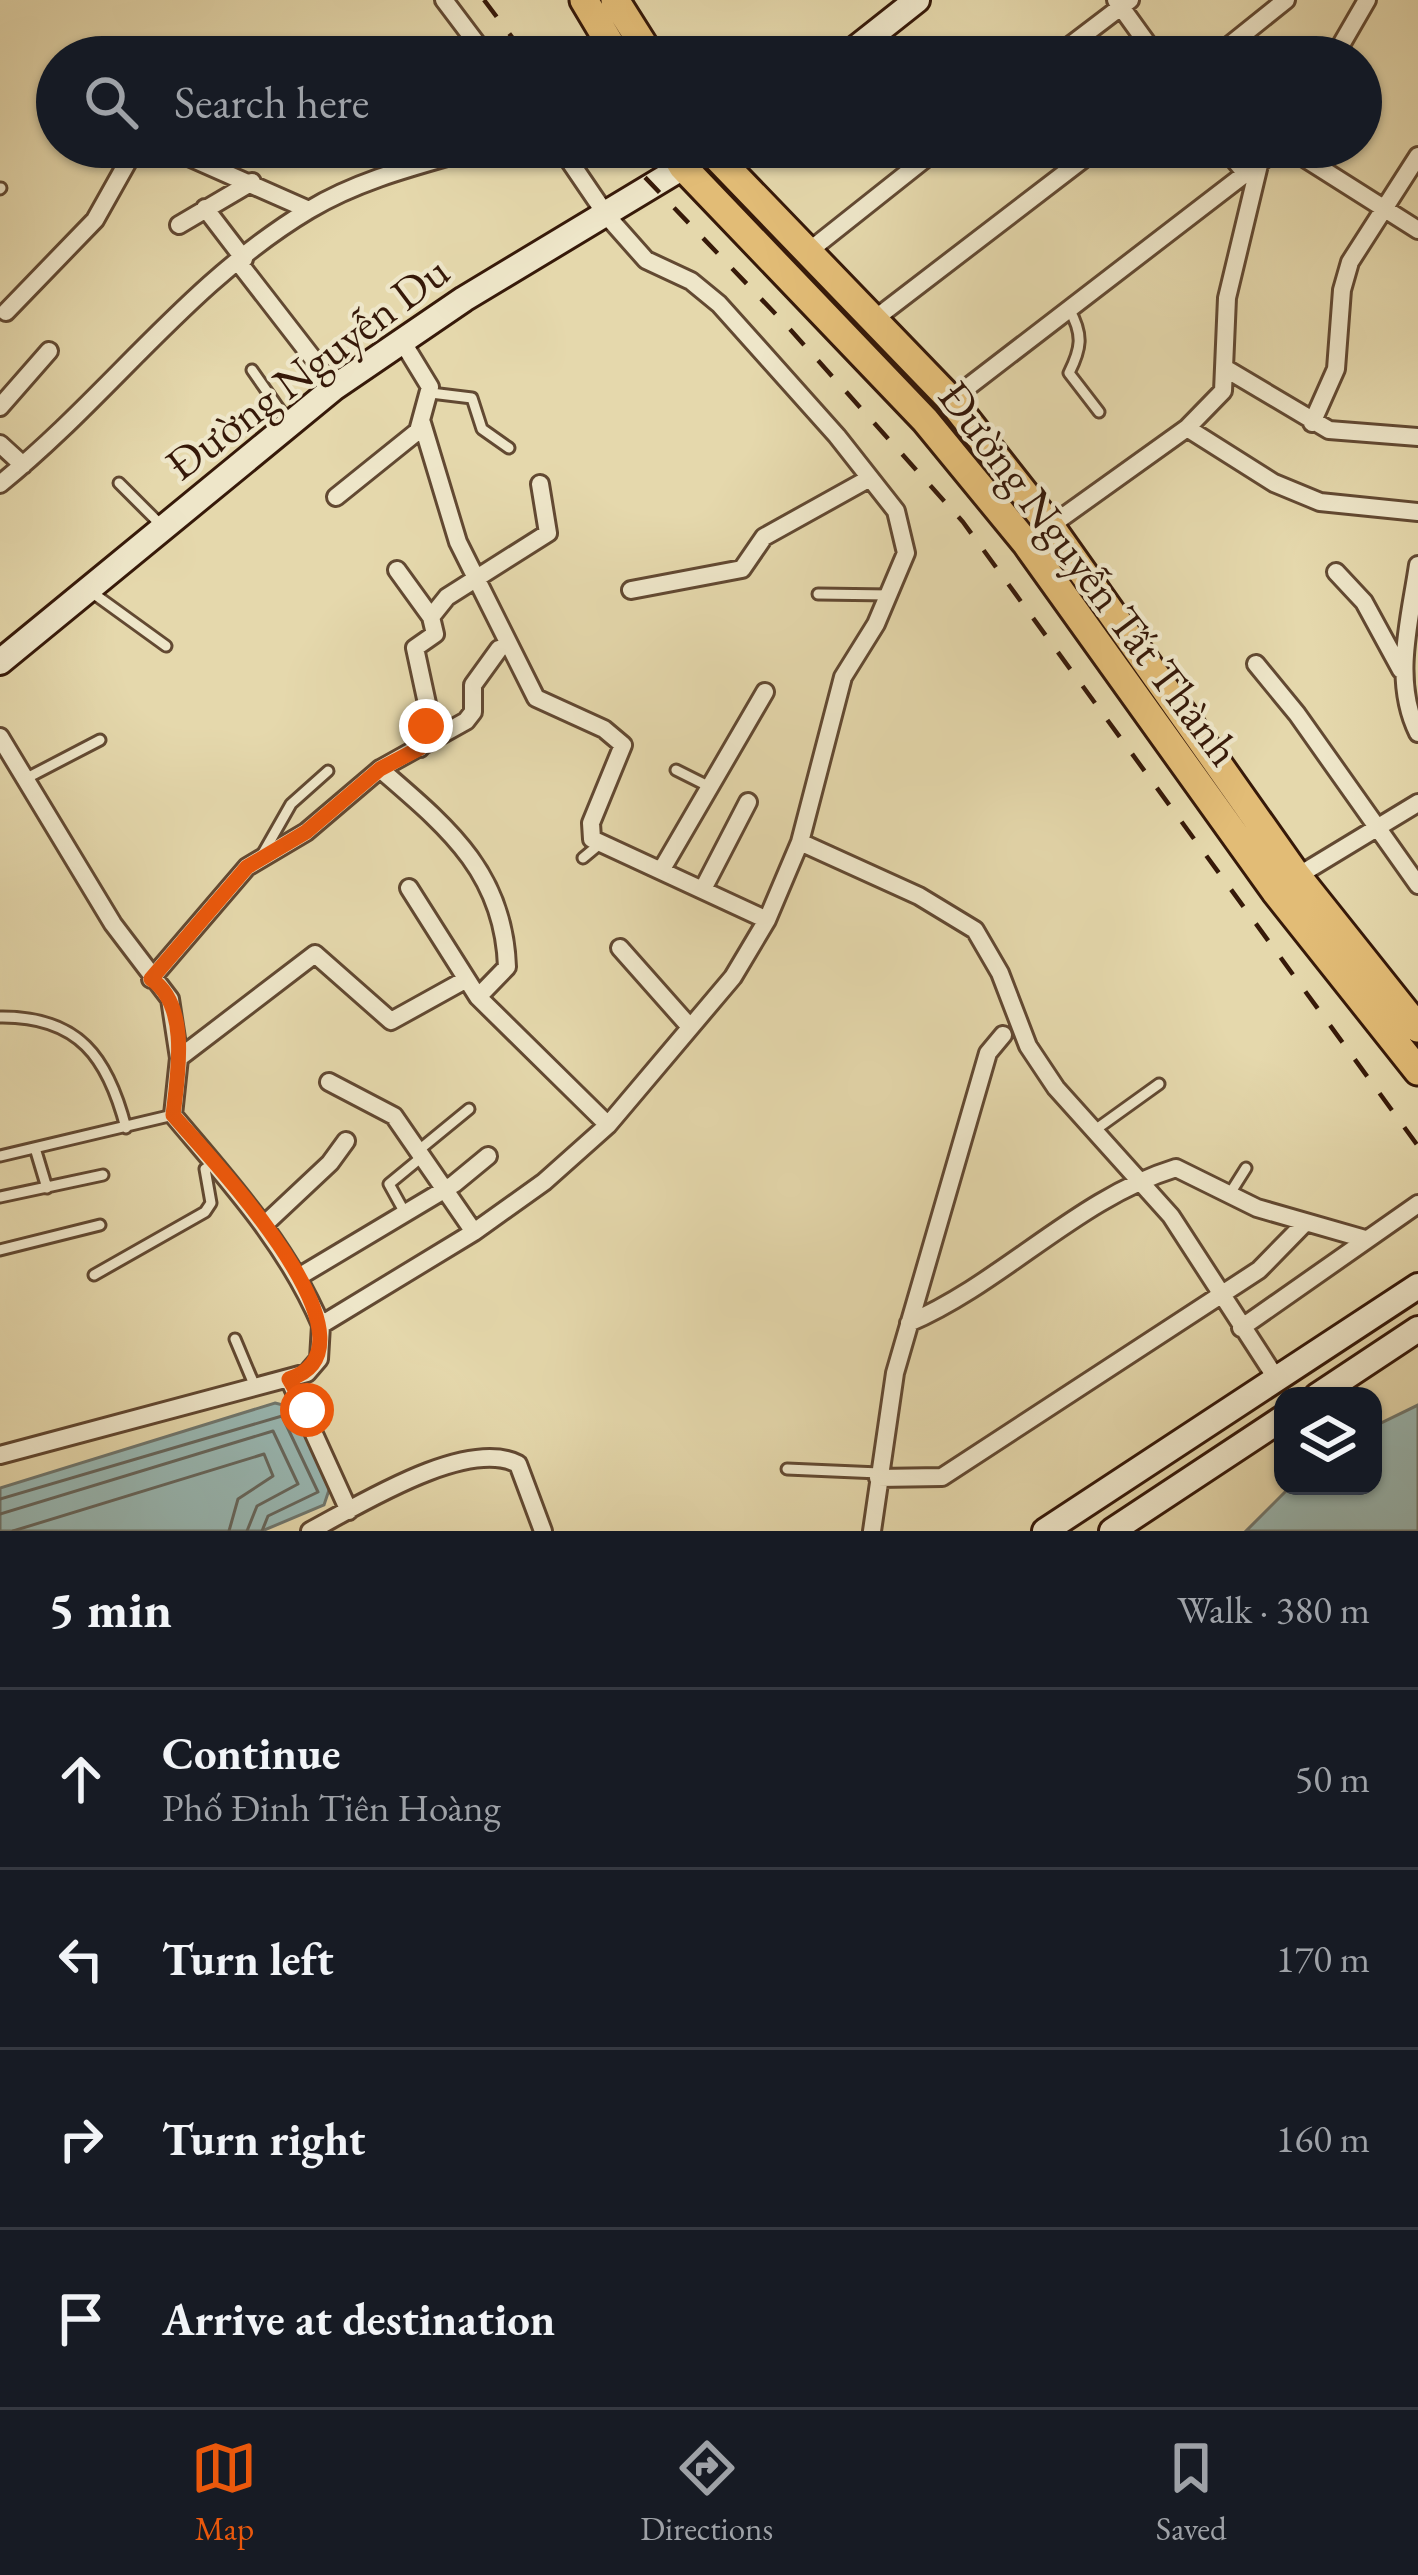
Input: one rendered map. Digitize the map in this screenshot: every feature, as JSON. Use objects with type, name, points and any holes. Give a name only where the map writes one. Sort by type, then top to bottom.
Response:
[{"type":"main road","points":[[584,0],[605,36]]},
{"type":"main road","points":[[615,0],[638,36]]},
{"type":"main road","name":"Đường Nguyễn Tất Thành","points":[[687,168],[925,420],[1026,543],[1355,970],[1418,1071]]},
{"type":"main road","name":"Đường Nguyễn Tất Thành","points":[[729,168],[951,400],[1050,526],[1286,884]]},
{"type":"main road","points":[[851,343],[878,319]]},
{"type":"main road","name":"Đường Nguyễn Tất Thành","points":[[1355,970],[1418,1028]]},
{"type":"street","points":[[444,0],[471,36]]},
{"type":"street","points":[[872,36],[917,0]]},
{"type":"street","points":[[1241,36],[1286,0]]},
{"type":"street","points":[[1346,36],[1366,0]]},
{"type":"street","points":[[1081,36],[1122,2],[1144,36]]},
{"type":"street","points":[[1312,423],[1336,369],[1342,290],[1350,262],[1418,156]]},
{"type":"street","points":[[6,312],[94,220],[124,168]]},
{"type":"street","points":[[218,168],[309,210]]},
{"type":"street","points":[[0,484],[166,323],[242,261],[309,210],[376,178],[410,168]]},
{"type":"street","points":[[320,1324],[474,1232],[544,1182],[608,1125],[733,977],[767,920],[800,842],[843,677],[890,595],[906,553],[896,511],[870,478],[719,304],[646,260],[575,168]]},
{"type":"street","name":"Đường Nguyễn Du","points":[[0,662],[335,388],[402,341],[607,215],[664,168]]},
{"type":"street","points":[[808,251],[914,168]]},
{"type":"street","points":[[878,319],[1073,168]]},
{"type":"street","points":[[951,400],[1255,168]]},
{"type":"street","points":[[1317,168],[1418,230]]},
{"type":"street","points":[[1026,543],[1187,428],[1223,391],[1228,370],[1222,337],[1227,298],[1252,170]]},
{"type":"street","points":[[179,225],[252,182]]},
{"type":"street","points":[[205,208],[335,388]]},
{"type":"street","points":[[336,497],[422,423],[431,393],[402,341]]},
{"type":"street","points":[[0,407],[49,352]]},
{"type":"street","points":[[1228,370],[1312,423],[1357,436],[1418,437]]},
{"type":"street","points":[[422,423],[474,580],[536,698],[604,729],[623,745],[589,832],[601,843],[767,920]]},
{"type":"street","points":[[1187,428],[1274,483],[1320,502],[1418,512]]},
{"type":"street","points":[[0,444],[23,465]]},
{"type":"street","points":[[631,590],[646,583],[742,569],[764,537],[870,478]]},
{"type":"street","points":[[431,617],[447,597],[548,533],[540,484]]},
{"type":"street","points":[[1418,565],[1404,676],[1407,711],[1418,733]]},
{"type":"street","points":[[397,570],[431,617],[435,634],[412,654],[428,708],[420,748]]},
{"type":"street","points":[[1336,572],[1364,602],[1404,676]]},
{"type":"street","points":[[151,979],[247,867],[306,832],[380,769],[466,721],[473,712],[473,685],[499,649]]},
{"type":"street","points":[[1256,664],[1298,714],[1418,885]]},
{"type":"street","points":[[662,869],[765,692]]},
{"type":"street","points":[[0,736],[151,979],[170,999],[179,1058],[173,1115],[265,1224],[300,1276],[320,1324],[319,1359],[307,1373],[0,1455]]},
{"type":"street","points":[[380,769],[475,859],[495,903],[507,968],[478,998]]},
{"type":"street","points":[[703,889],[748,802]]},
{"type":"street","points":[[1286,884],[1418,803]]},
{"type":"street","points":[[800,842],[919,896],[975,930],[1000,973],[1016,1026],[1056,1088],[1171,1216],[1276,1378]]},
{"type":"street","points":[[409,888],[478,998],[608,1125]]},
{"type":"street","points":[[620,949],[649,988],[690,1028]]},
{"type":"street","points":[[179,1058],[315,954],[391,1021],[465,980]]},
{"type":"street","points":[[872,1531],[878,1475],[910,1323],[988,1053],[1003,1036]]},
{"type":"street","points":[[328,1082],[394,1115],[474,1232]]},
{"type":"street","points":[[265,1224],[330,1163],[346,1141]]},
{"type":"street","points":[[300,1276],[444,1190],[488,1156]]},
{"type":"street","points":[[910,1323],[979,1288],[1141,1182],[1176,1168],[1304,1224],[1365,1239]]},
{"type":"street","points":[[1241,1328],[1418,1204]]},
{"type":"street","points":[[878,1475],[941,1477],[1259,1270],[1304,1224]]},
{"type":"street","points":[[1045,1531],[1418,1286]]},
{"type":"street","points":[[1331,1387],[1418,1329]]},
{"type":"street","points":[[289,1379],[349,1511]]},
{"type":"street","points":[[1129,1526],[1274,1424]]},
{"type":"street","points":[[310,1531],[377,1492],[451,1465],[505,1459],[518,1464],[543,1531]]},
{"type":"lane","points":[[1070,309],[1081,338],[1078,360],[1069,374],[1099,412]]},
{"type":"lane","points":[[252,370],[290,424]]},
{"type":"lane","points":[[431,393],[472,398],[482,429],[509,448]]},
{"type":"lane","points":[[119,483],[163,527]]},
{"type":"lane","points":[[86,588],[166,646]]},
{"type":"lane","points":[[818,594],[890,595]]},
{"type":"lane","points":[[26,778],[100,740]]},
{"type":"lane","points":[[676,770],[708,786]]},
{"type":"lane","points":[[260,860],[291,805],[328,771]]},
{"type":"lane","points":[[583,858],[601,843]]},
{"type":"lane","points":[[0,1017],[32,1017],[86,1043],[113,1079],[126,1128]]},
{"type":"lane","points":[[1095,1130],[1159,1084]]},
{"type":"lane","points":[[405,1213],[389,1184],[469,1109]]},
{"type":"lane","points":[[0,1156],[173,1115]]},
{"type":"lane","points":[[35,1148],[46,1187]]},
{"type":"lane","points":[[94,1274],[205,1212],[211,1203],[206,1169],[214,1163]]},
{"type":"lane","points":[[1229,1195],[1246,1168]]},
{"type":"lane","points":[[0,1197],[103,1175]]},
{"type":"lane","points":[[0,1250],[100,1225]]},
{"type":"lane","points":[[235,1339],[256,1389]]},
{"type":"lane","points":[[788,1468],[878,1475]]},
{"type":"water","points":[[275,1403],[295,1408],[330,1487],[324,1505],[262,1531],[0,1531],[0,1488]]},
{"type":"water","points":[[1418,1405],[1418,1531],[1246,1531],[1282,1495],[1382,1495],[1382,1423]]},
{"type":"railway","points":[[484,0],[511,36]]},
{"type":"railway","points":[[636,168],[788,327],[963,522],[1418,1146]]},
{"type":"route","points":[[307,1410],[289,1379],[307,1373],[319,1359],[320,1324],[300,1276],[265,1224],[173,1115],[179,1058],[170,999],[151,979],[247,867],[306,832],[380,769],[420,748],[426,726]]}]
